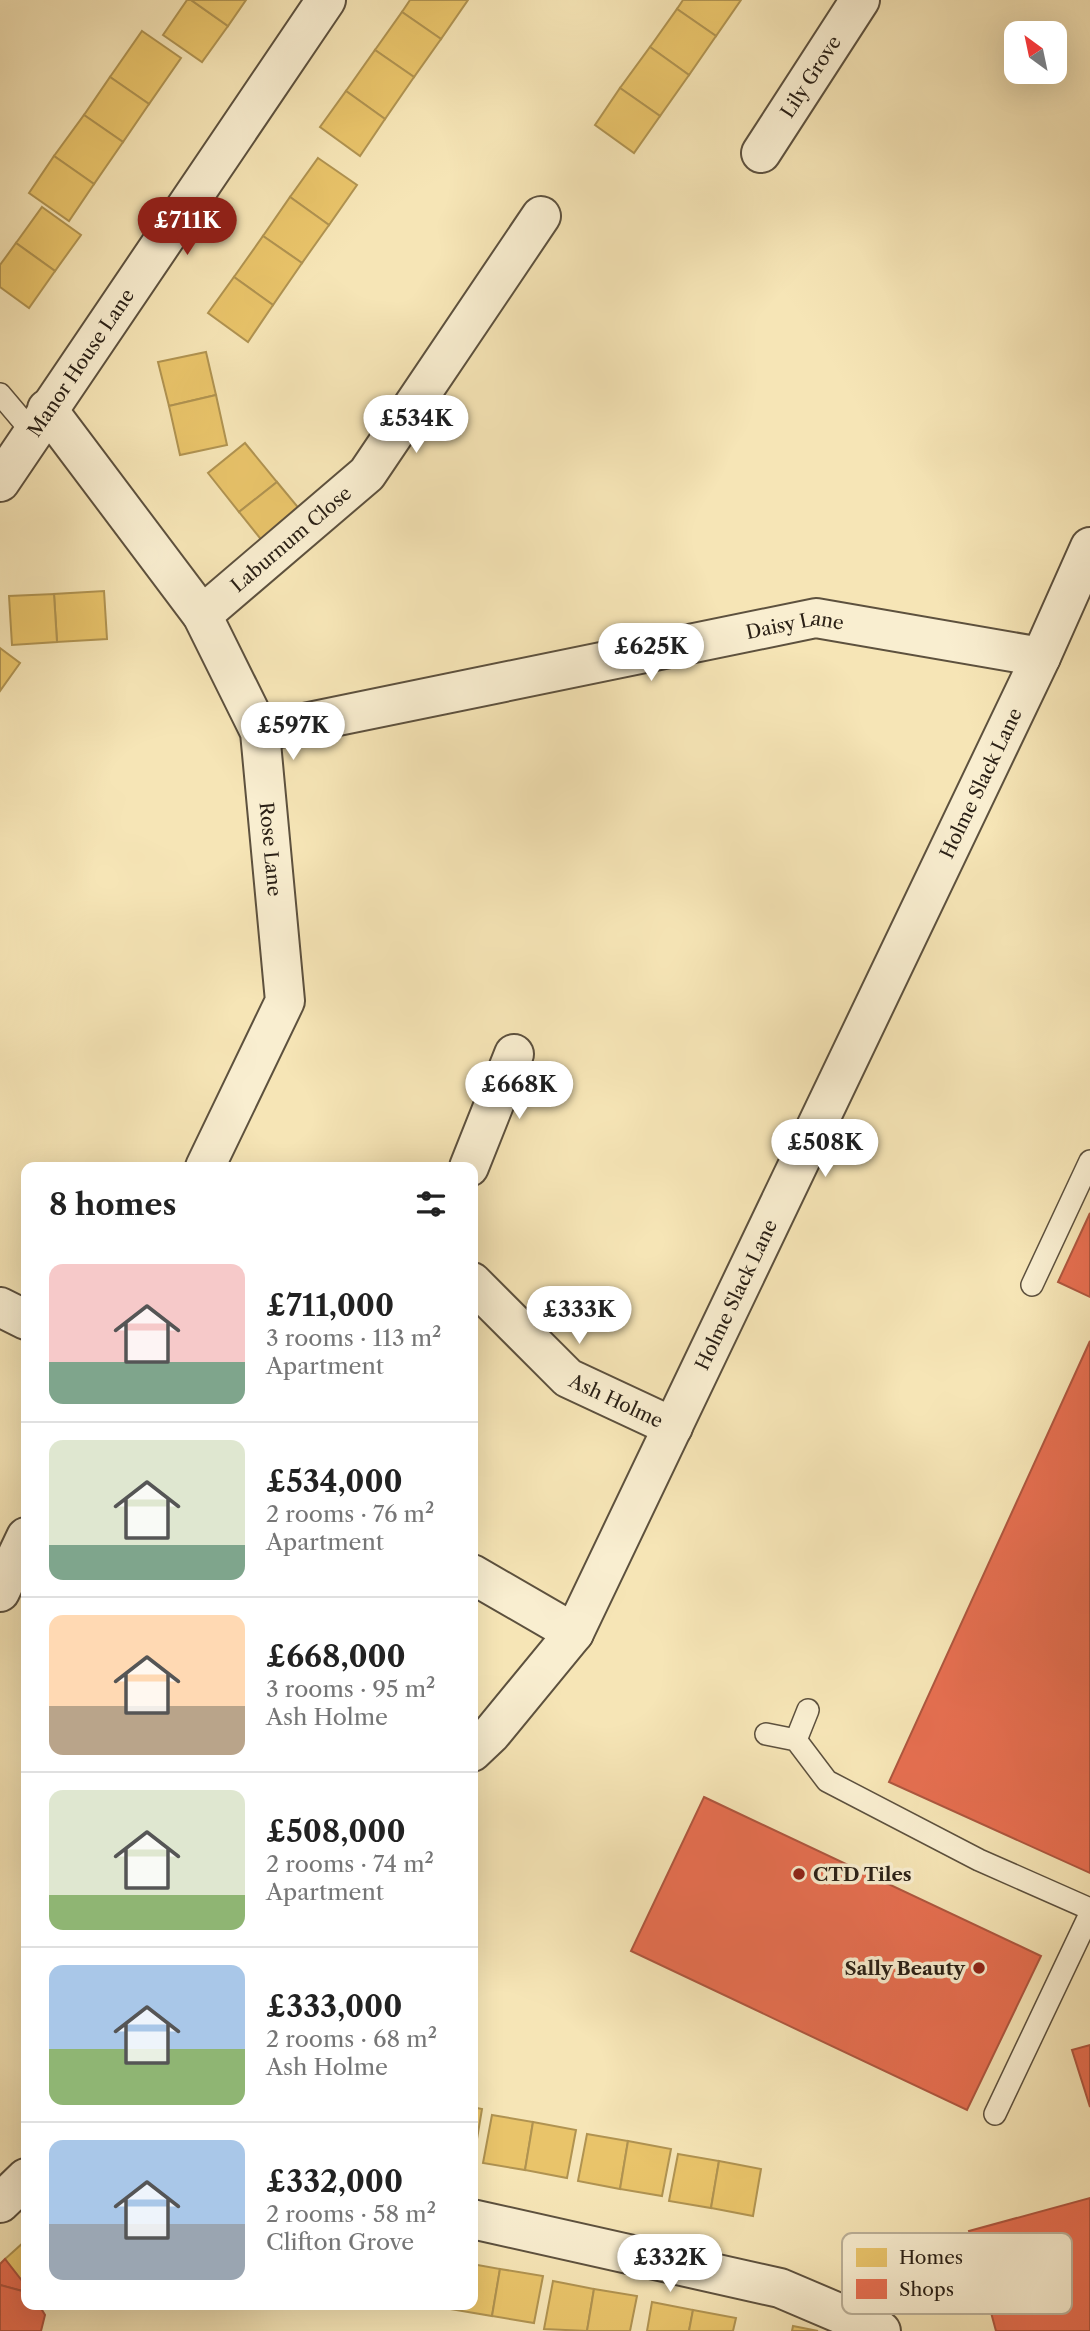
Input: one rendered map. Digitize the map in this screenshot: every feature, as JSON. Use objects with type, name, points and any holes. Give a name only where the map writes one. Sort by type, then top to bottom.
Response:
[{"type":"street","name":"Manor House Lane","points":[[0,482],[326,0]]},
{"type":"street","name":"Lily Grove","points":[[761,153],[860,0]]},
{"type":"street","name":"Laburnum Close","points":[[202,615],[367,474],[541,216]]},
{"type":"street","name":"Rose Lane","points":[[40,421],[202,615],[260,732],[285,1001],[207,1162]]},
{"type":"street","name":"Holme Slack Lane","points":[[478,1746],[574,1633],[1041,657],[1090,547]]},
{"type":"street","name":"Daisy Lane","points":[[260,732],[816,618],[1041,657]]},
{"type":"street","points":[[471,1162],[514,1054]]},
{"type":"street","name":"Ash Holme","points":[[478,1288],[568,1378],[673,1427]]},
{"type":"street","points":[[0,1307],[21,1318]]},
{"type":"street","points":[[0,1592],[21,1548]]},
{"type":"street","points":[[478,1577],[574,1633]]},
{"type":"street","points":[[0,2203],[21,2183]]},
{"type":"street","points":[[478,2220],[780,2288],[842,2314]]},
{"type":"street","points":[[843,2314],[881,2330]]},
{"type":"lane","points":[[0,394],[40,421]]},
{"type":"lane","points":[[1032,1285],[1090,1161]]},
{"type":"lane","points":[[796,1740],[808,1710]]},
{"type":"lane","points":[[766,1734],[796,1740],[827,1781],[979,1860],[1090,1911],[995,2114]]},
{"type":"building: Homes","points":[[187,0],[191,0],[228,26],[202,62],[163,35]]},
{"type":"building: Homes","points":[[191,0],[246,0],[228,26]]},
{"type":"building: Homes","points":[[410,0],[468,0],[441,39],[402,12]]},
{"type":"building: Homes","points":[[683,0],[741,0],[716,36],[677,9]]},
{"type":"building: Homes","points":[[677,9],[716,36],[689,75],[650,47]]},
{"type":"building: Homes","points":[[402,12],[441,39],[414,77],[375,50]]},
{"type":"building: Homes","points":[[142,31],[181,58],[149,104],[110,77]]},
{"type":"building: Homes","points":[[650,47],[689,75],[660,116],[620,88]]},
{"type":"building: Homes","points":[[375,50],[414,77],[385,119],[346,91]]},
{"type":"building: Homes","points":[[110,77],[149,104],[123,142],[84,115]]},
{"type":"building: Homes","points":[[620,88],[660,116],[634,153],[595,125]]},
{"type":"building: Homes","points":[[346,91],[385,119],[360,156],[320,127]]},
{"type":"building: Homes","points":[[84,115],[123,142],[94,184],[54,156]]},
{"type":"building: Homes","points":[[54,156],[94,184],[69,221],[29,193]]},
{"type":"building: Homes","points":[[318,158],[357,185],[329,225],[290,197]]},
{"type":"building: Homes","points":[[290,197],[329,225],[302,263],[263,236]]},
{"type":"building: Homes","points":[[42,207],[81,235],[55,271],[16,243]]},
{"type":"building: Homes","points":[[263,236],[302,263],[273,305],[234,277]]},
{"type":"building: Homes","points":[[16,243],[55,271],[29,308],[0,287],[0,265]]},
{"type":"building: Homes","points":[[234,277],[273,305],[248,342],[208,313]]},
{"type":"building: Homes","points":[[206,352],[216,395],[169,406],[158,362]]},
{"type":"building: Homes","points":[[216,395],[227,445],[180,455],[169,406]]},
{"type":"building: Homes","points":[[245,443],[277,482],[239,512],[208,473]]},
{"type":"building: Homes","points":[[277,482],[306,517],[268,548],[239,512]]},
{"type":"building: Homes","points":[[104,591],[107,639],[57,642],[54,594]]},
{"type":"building: Homes","points":[[54,594],[57,642],[12,645],[9,596]]},
{"type":"building: Homes","points":[[0,648],[20,663],[0,691]]},
{"type":"building: Homes","points":[[478,2108],[482,2109],[478,2133]]},
{"type":"building: Homes","points":[[492,2115],[533,2122],[525,2170],[483,2163]]},
{"type":"building: Homes","points":[[533,2122],[576,2130],[567,2178],[525,2170]]},
{"type":"building: Homes","points":[[587,2134],[628,2141],[620,2189],[578,2181]]},
{"type":"building: Homes","points":[[628,2141],[671,2149],[662,2196],[620,2189]]},
{"type":"building: Homes","points":[[678,2154],[719,2161],[711,2208],[669,2201]]},
{"type":"building: Homes","points":[[719,2161],[761,2169],[753,2216],[711,2208]]},
{"type":"building: Homes","points":[[21,2245],[21,2280],[5,2259]]},
{"type":"building: Homes","points":[[478,2265],[500,2269],[492,2316],[456,2310],[478,2310]]},
{"type":"building: Homes","points":[[500,2269],[543,2276],[534,2323],[492,2316]]},
{"type":"building: Homes","points":[[553,2281],[594,2289],[587,2331],[544,2329]]},
{"type":"building: Homes","points":[[594,2289],[637,2296],[630,2331],[587,2331]]},
{"type":"building: Homes","points":[[652,2302],[693,2310],[689,2331],[647,2331]]},
{"type":"building: Homes","points":[[693,2310],[736,2318],[733,2331],[689,2331]]},
{"type":"building: Homes","points":[[793,2326],[818,2331],[792,2331]]},
{"type":"building: Shops","points":[[1090,1213],[1090,1297],[1058,1282]]},
{"type":"building: Shops","points":[[1090,1341],[1090,1873],[889,1782]]},
{"type":"building: Shops","points":[[704,1797],[1041,1956],[967,2110],[631,1951]]},
{"type":"building: Shops","points":[[1090,2045],[1090,2107],[1072,2050]]},
{"type":"building: Shops","points":[[1090,2198],[1090,2331],[996,2331],[991,2314],[1072,2314],[1072,2233],[969,2231]]},
{"type":"building: Shops","points":[[5,2259],[21,2280],[21,2291],[0,2285],[0,2264]]},
{"type":"building: Shops","points":[[0,2285],[21,2291],[21,2310],[42,2310],[45,2315],[41,2331],[0,2331]]},
{"type":"place","name":"CTD Tiles","points":[[799,1874]]},
{"type":"place","name":"Sally Beauty","points":[[979,1968]]}]
